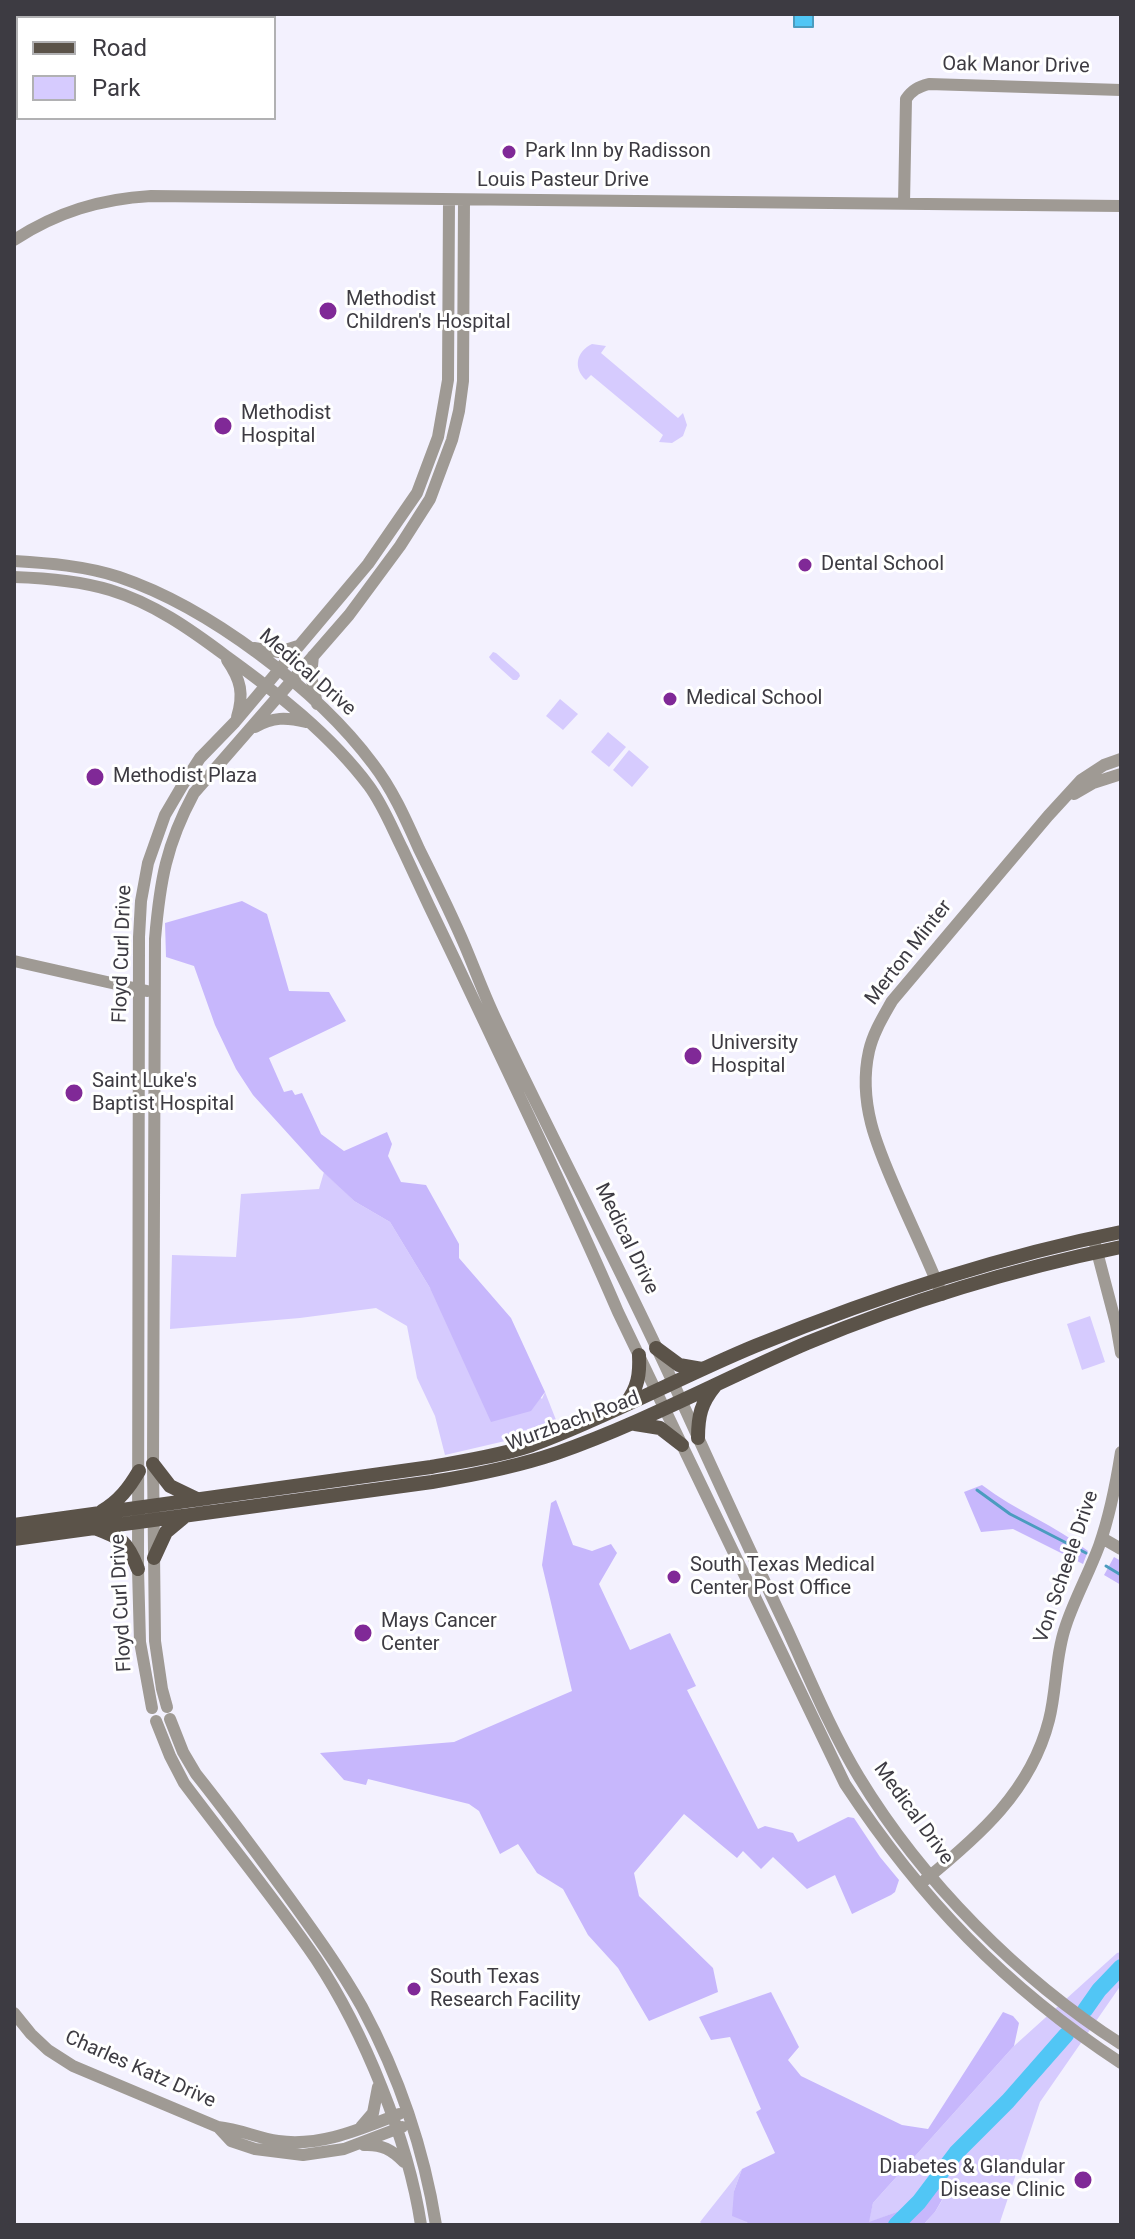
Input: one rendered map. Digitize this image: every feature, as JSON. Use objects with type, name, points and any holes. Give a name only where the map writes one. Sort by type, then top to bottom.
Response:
[{"type":"main road","name":"Wurzbach Road","points":[[14,1525],[146,1513],[198,1499],[496,1455],[531,1445],[755,1346],[870,1302],[1049,1263],[1121,1232]]},
{"type":"main road","name":"Wurzbach Road","points":[[1095,1245],[1121,1247]]},
{"type":"main road","name":"Wurzbach Road","points":[[146,1513],[188,1515],[417,1485],[495,1471],[556,1453],[630,1424],[939,1288]]},
{"type":"main road","points":[[656,1348],[679,1365],[703,1369]]},
{"type":"main road","points":[[624,1406],[637,1386],[639,1355]]},
{"type":"main road","points":[[698,1438],[700,1409],[718,1383]]},
{"type":"main road","points":[[630,1424],[660,1428],[682,1445]]},
{"type":"main road","points":[[153,1464],[165,1483],[198,1499]]},
{"type":"main road","points":[[138,1569],[126,1543],[95,1520],[117,1501],[139,1471]]},
{"type":"main road","points":[[154,1558],[170,1527],[188,1515]]},
{"type":"main road","name":"Wurzbach Road","points":[[14,1539],[95,1520]]},
{"type":"street","name":"Oak Manor Drive","points":[[904,204],[906,99],[911,92],[929,84],[1121,90]]},
{"type":"street","name":"Louis Pasteur Drive","points":[[14,240],[34,227],[76,209],[127,198],[1121,206]]},
{"type":"street","name":"Floyd Curl Drive","points":[[436,2225],[412,2124],[380,2043],[329,1952],[196,1774],[183,1752],[162,1689],[155,1641],[154,1558],[139,1471],[139,937],[145,878],[165,815],[182,786],[200,758],[235,722],[368,564],[417,493],[438,437],[448,380],[449,200]]},
{"type":"street","name":"Floyd Curl Drive","points":[[421,2225],[395,2123],[348,2013],[316,1960],[184,1783],[170,1756],[147,1692],[140,1642],[138,1569],[153,1464],[155,939],[163,870],[179,821],[194,793],[349,615],[430,499],[445,463],[459,411],[463,381],[464,200]]},
{"type":"street","name":"Medical Drive","points":[[14,561],[113,575],[139,584],[209,619],[290,680],[373,764],[396,800],[497,1023],[673,1383],[858,1776],[931,1875],[980,1931],[1097,2029],[1121,2044]]},
{"type":"street","name":"Medical Drive","points":[[14,577],[109,590],[150,606],[192,631],[266,685],[309,723],[370,788],[382,807],[664,1408],[845,1784],[873,1826],[969,1942],[1090,2042],[1121,2063]]},
{"type":"street","points":[[247,646],[273,652],[301,645]]},
{"type":"street","points":[[223,654],[235,671],[242,692],[235,722]]},
{"type":"street","points":[[313,655],[311,676],[317,704]]},
{"type":"street","points":[[247,731],[281,717],[309,723]]},
{"type":"street","name":"Merton Minter","points":[[939,1288],[876,1144],[868,1113],[865,1080],[869,1051],[878,1025],[892,1001],[1064,799],[1081,780],[1104,765],[1121,759]]},
{"type":"street","name":"Merton Minter","points":[[1064,799],[1093,783],[1121,774]]},
{"type":"street","points":[[145,878],[161,882]]},
{"type":"street","points":[[425,898],[439,892]]},
{"type":"street","points":[[14,961],[155,992]]},
{"type":"street","points":[[1095,1245],[1121,1353]]},
{"type":"street","name":"Von Scheele Drive","points":[[919,1884],[986,1828],[1012,1798],[1033,1765],[1049,1720],[1057,1661],[1066,1625],[1102,1538],[1121,1452]]},
{"type":"street","points":[[1102,1538],[1121,1549]]},
{"type":"street","points":[[170,1756],[183,1752]]},
{"type":"street","points":[[275,1904],[287,1895]]},
{"type":"street","name":"Charles Katz Drive","points":[[14,2013],[48,2050],[73,2066],[218,2127],[291,2142],[336,2138],[358,2129],[395,2123],[412,2124]]},
{"type":"street","points":[[358,2129],[373,2113],[379,2084]]},
{"type":"street","name":"Charles Katz Drive","points":[[218,2127],[231,2141],[255,2149],[303,2155],[353,2145],[395,2123],[407,2111]]},
{"type":"street","points":[[353,2145],[375,2144],[387,2148],[406,2163]]},
{"type":"green space","points":[[592,344],[606,346],[601,353],[678,418],[683,413],[687,425],[683,436],[672,443],[659,442],[663,435],[591,375],[586,380],[579,370],[578,360],[582,351]]},
{"type":"green space","points":[[493,652],[519,673],[517,680],[513,680],[491,660],[489,657]]},
{"type":"green space","points":[[560,699],[578,714],[563,730],[546,716]]},
{"type":"green space","points":[[608,732],[626,747],[609,767],[591,752]]},
{"type":"green space","points":[[629,750],[649,767],[632,787],[613,770]]},
{"type":"green space","points":[[324,1172],[354,1201],[390,1222],[430,1288],[542,1399],[545,1392],[558,1425],[531,1435],[445,1455],[435,1416],[417,1378],[407,1326],[376,1308],[170,1329],[172,1255],[236,1257],[241,1194],[319,1189]]},
{"type":"green space","points":[[1090,1316],[1105,1362],[1082,1370],[1067,1324]]},
{"type":"green space","points":[[1121,1952],[1121,1985],[1040,2102],[999,2225],[923,2225],[950,2187],[936,2184],[902,2210],[868,2223],[873,2203],[1014,2046]]},
{"type":"green space","points":[[742,2169],[734,2191],[748,2225],[703,2225],[700,2222]]},
{"type":"shaded area","points":[[242,901],[267,914],[289,991],[329,992],[346,1021],[269,1058],[284,1092],[292,1090],[295,1095],[302,1093],[321,1134],[344,1151],[387,1132],[392,1144],[388,1156],[401,1182],[426,1185],[459,1244],[459,1258],[511,1318],[545,1392],[531,1411],[491,1422],[430,1288],[390,1222],[354,1201],[320,1169],[253,1095],[236,1069],[215,1025],[194,966],[166,957],[165,923]]},
{"type":"shaded area","points":[[982,1485],[1088,1551],[1083,1564],[1013,1529],[981,1532],[964,1492]]},
{"type":"shaded area","points":[[556,1500],[573,1545],[592,1551],[611,1544],[617,1553],[599,1584],[630,1650],[670,1633],[696,1686],[687,1690],[758,1829],[765,1826],[793,1833],[798,1842],[848,1817],[854,1818],[899,1880],[891,1895],[852,1914],[835,1875],[807,1889],[773,1857],[761,1869],[743,1851],[737,1858],[684,1814],[634,1873],[639,1896],[713,1968],[718,1992],[649,2021],[618,1968],[588,1935],[563,1889],[537,1873],[518,1844],[500,1854],[479,1811],[469,1804],[368,1779],[366,1785],[344,1780],[320,1753],[454,1742],[572,1691],[542,1565],[551,1503]]},
{"type":"shaded area","points":[[1114,1557],[1121,1561],[1121,1585],[1104,1575]]},
{"type":"shaded area","points":[[771,1992],[799,2047],[788,2060],[801,2076],[902,2125],[928,2129],[1003,2012],[1019,2023],[1014,2046],[873,2203],[869,2222],[902,2210],[936,2184],[950,2186],[935,2212],[923,2225],[748,2225],[732,2216],[734,2191],[742,2169],[775,2153],[756,2112],[761,2109],[730,2037],[711,2040],[699,2017]]},
{"type":"water","points":[[794,14],[813,14],[813,27],[794,27]]},
{"type":"waterway","points":[[977,1490],[1010,1514],[1086,1553]]},
{"type":"waterway","points":[[1106,1566],[1121,1575]]},
{"type":"waterway","points":[[1085,2010],[1121,1967]]},
{"type":"waterway","points":[[896,2225],[919,2202],[956,2153],[1008,2101],[1066,2035]]},
{"type":"place","name":"Park Inn by Radisson","points":[[509,152]]},
{"type":"place","name":"Methodist Children's Hospital","points":[[328,311]]},
{"type":"place","name":"Methodist Hospital","points":[[223,426]]},
{"type":"place","name":"Dental School","points":[[805,565]]},
{"type":"place","name":"Medical School","points":[[670,699]]},
{"type":"place","name":"Methodist Plaza","points":[[95,777]]},
{"type":"place","name":"University Hospital","points":[[693,1056]]},
{"type":"place","name":"Saint Luke's Baptist Hospital","points":[[74,1093]]},
{"type":"place","name":"South Texas Medical Center Post Office","points":[[674,1577]]},
{"type":"place","name":"Mays Cancer Center","points":[[363,1633]]},
{"type":"place","name":"South Texas Research Facility","points":[[414,1989]]},
{"type":"place","name":"Diabetes & Glandular Disease Clinic","points":[[1083,2180]]}]
